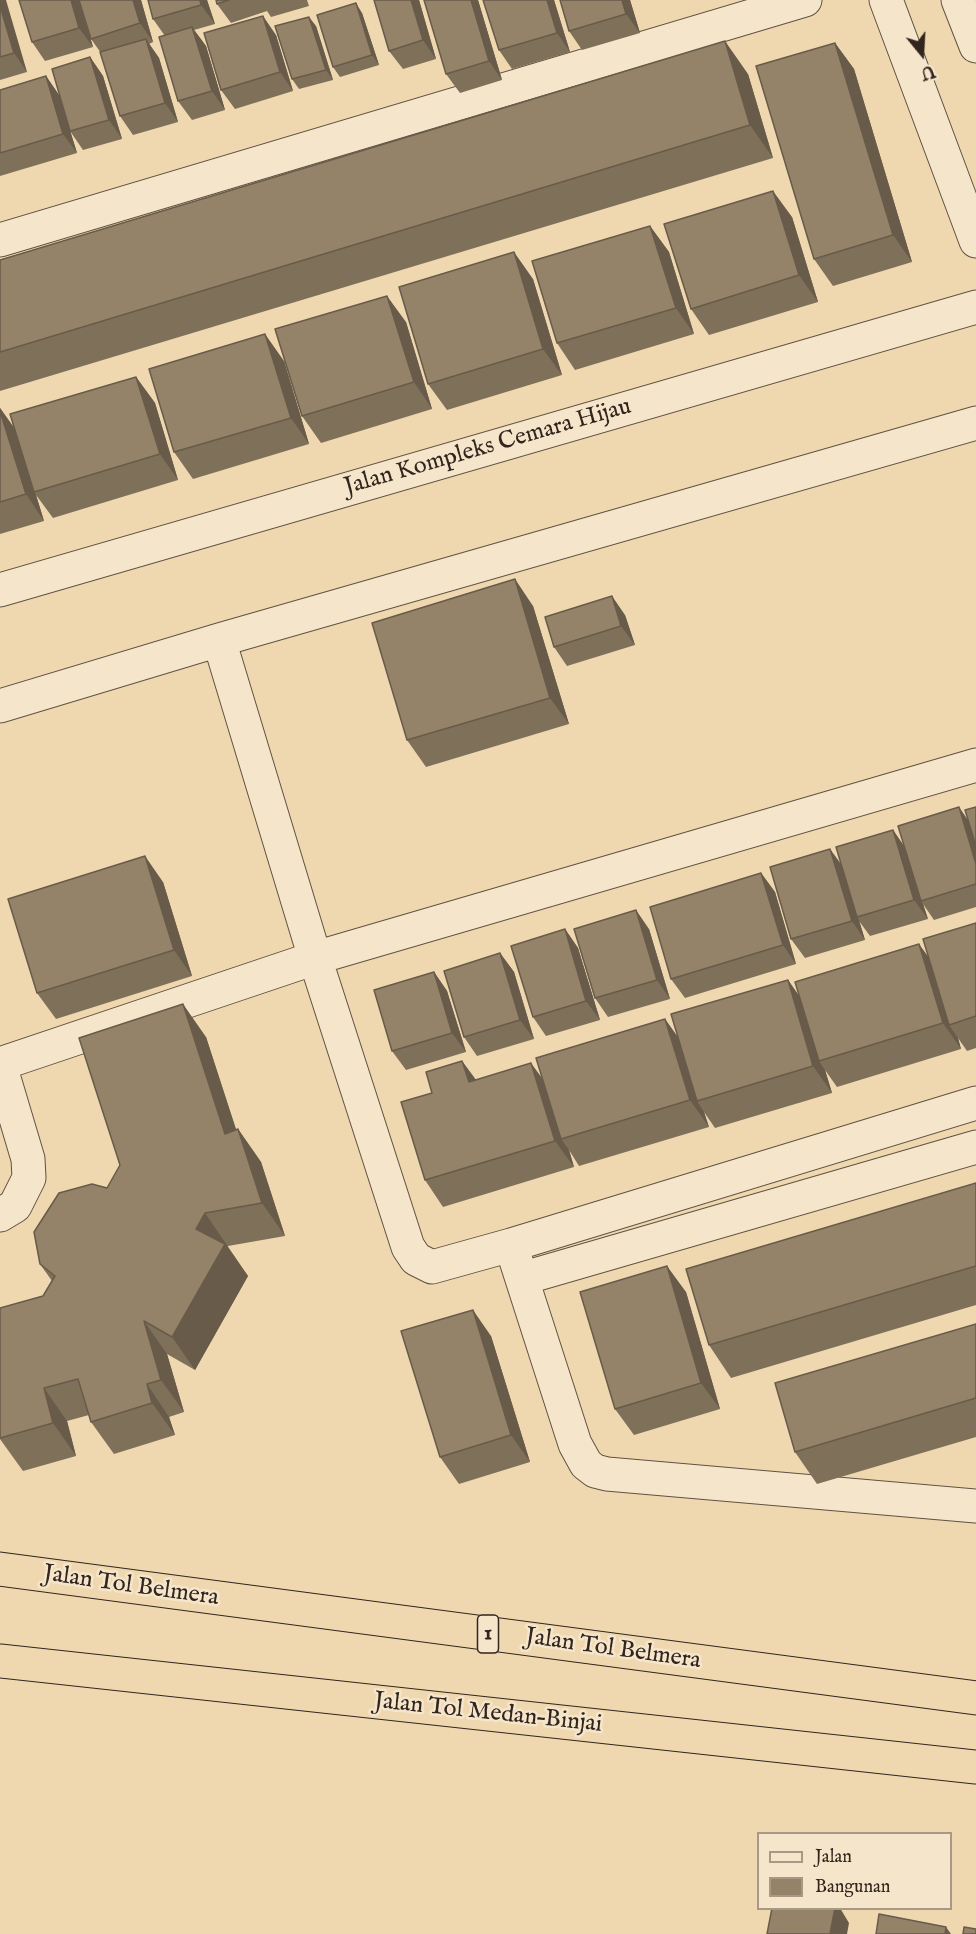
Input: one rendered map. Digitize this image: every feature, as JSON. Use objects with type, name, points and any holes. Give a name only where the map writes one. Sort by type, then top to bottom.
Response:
[{"type":"highway","name":"Jalan Tol Belmera","points":[[0,1569],[976,1698]]},
{"type":"highway","name":"Jalan Tol Medan–Binjai","points":[[0,1661],[976,1767]]},
{"type":"street","points":[[0,240],[805,0]]},
{"type":"street","points":[[886,0],[976,241]]},
{"type":"street","points":[[958,0],[976,46]]},
{"type":"street","name":"Jalan Kompleks Cemara Hijau","points":[[0,590],[976,307]]},
{"type":"street","points":[[0,706],[219,640],[976,423]]},
{"type":"street","points":[[219,640],[315,958],[401,1230],[416,1259],[424,1265],[441,1266],[976,1103]]},
{"type":"street","points":[[0,1215],[15,1206],[29,1178],[28,1159],[0,1065],[315,958],[976,765]]},
{"type":"street","points":[[524,1278],[976,1146]]},
{"type":"street","points":[[511,1245],[524,1278],[579,1455],[595,1471],[976,1506]]},
{"type":"building","points":[[19,0],[71,0],[79,28],[32,42]]},
{"type":"building","points":[[79,0],[133,0],[140,23],[91,39]]},
{"type":"building","points":[[148,0],[200,0],[201,5],[153,19]]},
{"type":"building","points":[[216,0],[229,0],[217,4]]},
{"type":"building","points":[[374,0],[411,0],[423,40],[389,51]]},
{"type":"building","points":[[424,0],[471,0],[489,61],[446,74]]},
{"type":"building","points":[[483,0],[547,0],[557,33],[499,50]]},
{"type":"building","points":[[560,0],[622,0],[626,14],[569,31]]},
{"type":"building","points":[[356,3],[372,55],[333,67],[317,15]]},
{"type":"building","points":[[0,6],[14,53],[0,57]]},
{"type":"building","points":[[263,16],[280,72],[221,90],[204,33]]},
{"type":"building","points":[[309,17],[326,70],[292,79],[275,26]]},
{"type":"building","points":[[192,27],[212,91],[178,101],[159,37]]},
{"type":"building","points":[[146,39],[165,103],[120,116],[100,52]]},
{"type":"building","points":[[725,41],[750,125],[0,352],[0,260]]},
{"type":"building","points":[[835,43],[893,235],[814,259],[756,66]]},
{"type":"building","points":[[90,57],[109,120],[70,131],[52,69]]},
{"type":"building","points":[[46,76],[63,134],[0,153],[0,90]]},
{"type":"building","points":[[773,191],[799,275],[691,309],[664,224]]},
{"type":"building","points":[[650,226],[676,308],[557,343],[532,261]]},
{"type":"building","points":[[514,252],[543,349],[428,384],[399,287]]},
{"type":"building","points":[[387,296],[414,382],[302,416],[275,329]]},
{"type":"building","points":[[265,334],[291,418],[174,452],[149,369]]},
{"type":"building","points":[[136,377],[160,454],[34,492],[10,414]]},
{"type":"building","points":[[0,411],[26,494],[0,502]]},
{"type":"building","points":[[515,579],[550,698],[407,740],[372,623]]},
{"type":"building","points":[[612,596],[621,626],[554,647],[545,617]]},
{"type":"building","points":[[959,807],[976,864],[976,884],[921,901],[898,826]]},
{"type":"building","points":[[976,807],[976,846],[965,810]]},
{"type":"building","points":[[893,830],[914,900],[857,917],[836,847]]},
{"type":"building","points":[[830,849],[852,921],[791,939],[770,867]]},
{"type":"building","points":[[145,856],[174,950],[37,993],[8,899]]},
{"type":"building","points":[[761,873],[783,945],[671,979],[650,907]]},
{"type":"building","points":[[636,910],[657,980],[595,998],[574,929]]},
{"type":"building","points":[[976,923],[976,1016],[949,1025],[923,939]]},
{"type":"building","points":[[565,929],[586,1001],[533,1017],[511,946]]},
{"type":"building","points":[[919,944],[943,1023],[819,1061],[795,982]]},
{"type":"building","points":[[500,953],[520,1020],[464,1037],[444,971]]},
{"type":"building","points":[[434,972],[452,1033],[392,1051],[374,990]]},
{"type":"building","points":[[788,980],[813,1066],[697,1101],[671,1014]]},
{"type":"building","points":[[183,1004],[225,1134],[238,1129],[262,1203],[205,1213],[196,1229],[225,1244],[172,1337],[144,1321],[161,1380],[147,1384],[152,1403],[91,1422],[78,1379],[44,1388],[53,1423],[0,1438],[0,1308],[43,1296],[55,1276],[40,1264],[34,1232],[59,1193],[92,1184],[107,1188],[120,1165],[79,1038]]},
{"type":"building","points":[[665,1019],[690,1100],[561,1139],[536,1058]]},
{"type":"building","points":[[462,1061],[469,1082],[531,1063],[555,1141],[425,1180],[401,1102],[432,1093],[426,1072]]},
{"type":"building","points":[[976,1183],[976,1266],[709,1345],[686,1269]]},
{"type":"building","points":[[667,1266],[701,1383],[615,1409],[580,1292]]},
{"type":"building","points":[[473,1310],[511,1435],[440,1457],[401,1331]]},
{"type":"building","points":[[976,1324],[976,1398],[795,1452],[775,1383]]},
{"type":"building","points":[[772,1910],[835,1910],[830,1934],[767,1934]]},
{"type":"building","points":[[879,1914],[946,1927],[945,1934],[876,1934]]},
{"type":"building","points":[[964,1927],[976,1929],[976,1934],[963,1934]]}]
